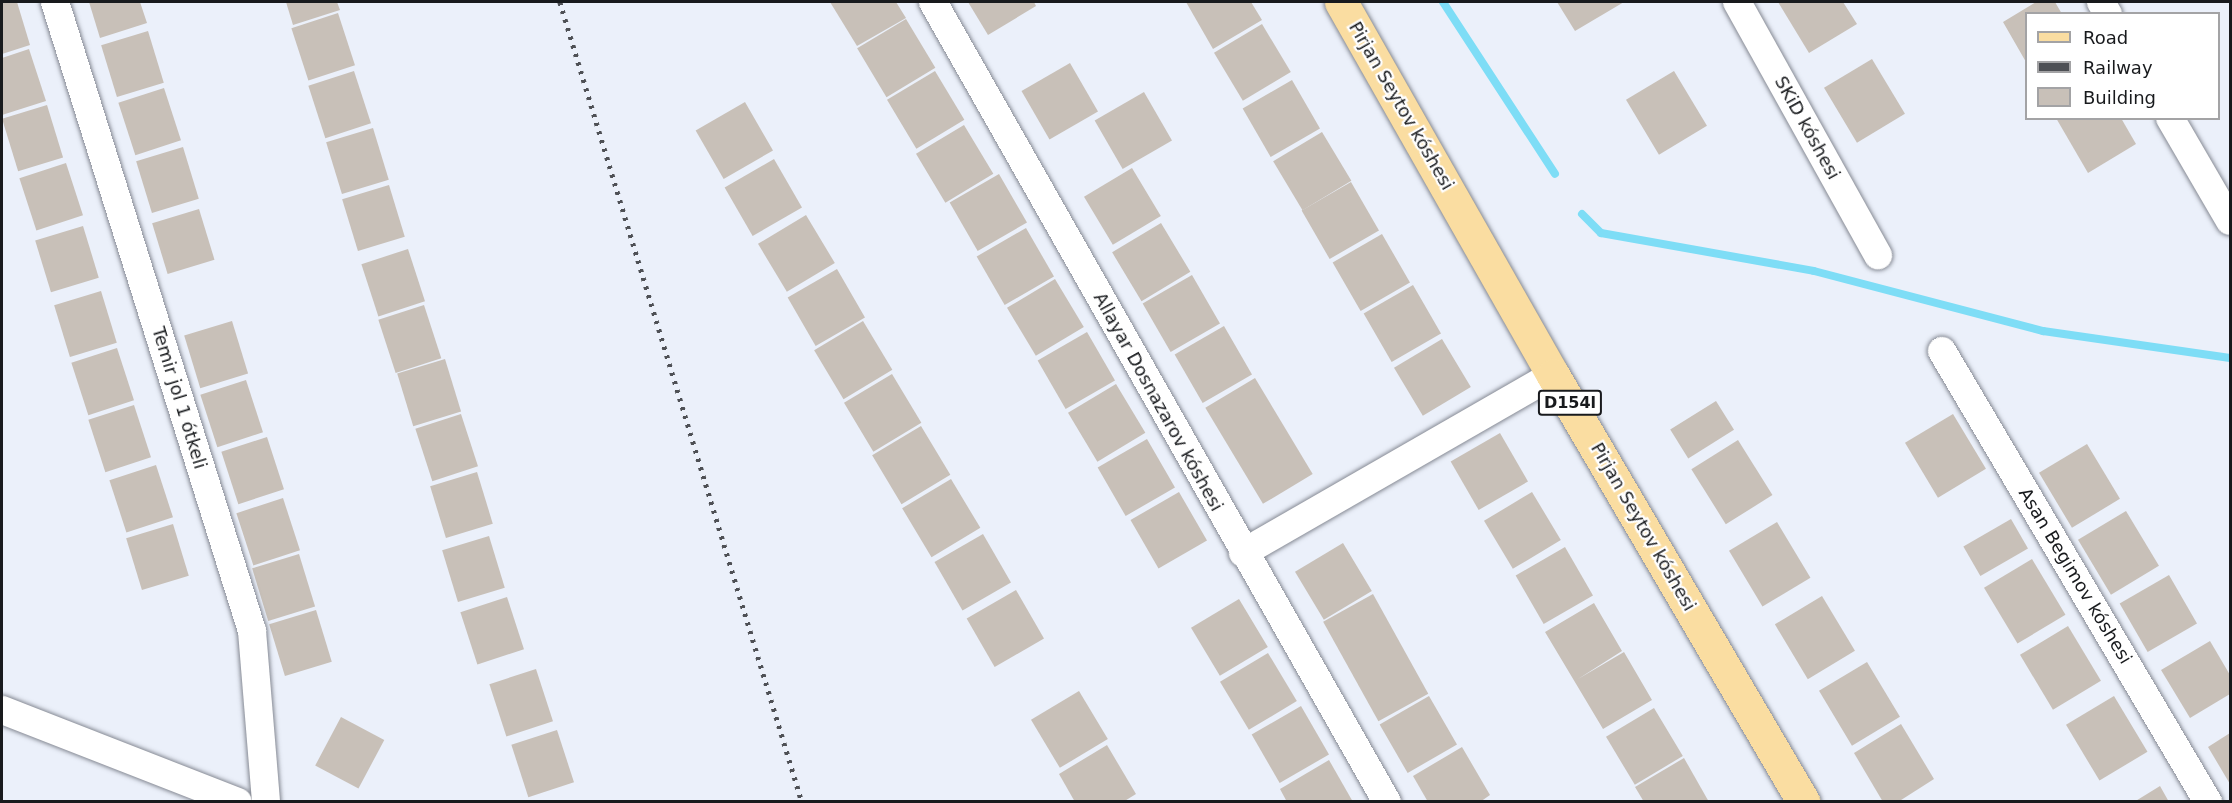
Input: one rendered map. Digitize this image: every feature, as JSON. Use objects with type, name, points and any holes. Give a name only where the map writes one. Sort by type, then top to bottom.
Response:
[{"type":"main road","name":"Pirjan Seytov kóshesi","points":[[1341,2],[1553,375],[1804,801]]},
{"type":"street","name":"Temir jol 1 ótkeli","points":[[55,2],[252,631],[266,801]]},
{"type":"street","name":"Allayar Dosnazarov kóshesi","points":[[933,2],[1243,553],[1387,801]]},
{"type":"street","name":"SKiD kóshesi","points":[[1737,2],[1878,255]]},
{"type":"street","points":[[2171,120],[2230,221]]},
{"type":"street","name":"Asan Begimov kóshesi","points":[[1942,351],[2208,801]]},
{"type":"street","points":[[1243,553],[1553,375]]},
{"type":"street","points":[[2,710],[238,801]]},
{"type":"building","points":[[2,2],[17,2],[30,45],[2,54]]},
{"type":"building","points":[[89,2],[140,2],[147,23],[100,38]]},
{"type":"building","points":[[286,2],[337,2],[340,10],[293,25]]},
{"type":"building","points":[[830,2],[896,2],[906,18],[857,46]]},
{"type":"building","points":[[968,2],[1034,2],[1036,6],[988,35]]},
{"type":"building","points":[[1186,2],[1251,2],[1262,20],[1213,49]]},
{"type":"building","points":[[1557,2],[1624,2],[1575,31]]},
{"type":"building","points":[[1778,2],[1843,2],[1857,24],[1809,53]]},
{"type":"building","points":[[2036,2],[2055,2],[2061,12],[2025,12],[2025,60],[2003,22]]},
{"type":"building","points":[[338,13],[355,65],[308,80],[291,28]]},
{"type":"building","points":[[906,19],[935,68],[886,97],[857,48]]},
{"type":"building","points":[[1262,24],[1291,72],[1243,101],[1214,53]]},
{"type":"building","points":[[148,31],[164,83],[117,97],[101,45]]},
{"type":"building","points":[[29,49],[46,101],[2,115],[2,58]]},
{"type":"building","points":[[1872,59],[1905,114],[1857,143],[1824,88]]},
{"type":"building","points":[[1070,63],[1098,111],[1050,139],[1022,91]]},
{"type":"building","points":[[354,71],[371,123],[325,138],[308,86]]},
{"type":"building","points":[[935,71],[964,120],[916,149],[887,100]]},
{"type":"building","points":[[1674,71],[1707,126],[1659,155],[1626,100]]},
{"type":"building","points":[[1292,80],[1320,128],[1271,157],[1243,108]]},
{"type":"building","points":[[164,88],[181,140],[135,155],[118,103]]},
{"type":"building","points":[[1144,92],[1172,140],[1123,169],[1095,120]]},
{"type":"building","points":[[745,102],[773,150],[724,179],[696,130]]},
{"type":"building","points":[[47,105],[63,158],[18,171],[2,119]]},
{"type":"building","points":[[2057,120],[2122,120],[2136,144],[2088,173]]},
{"type":"building","points":[[964,125],[993,174],[945,203],[916,154]]},
{"type":"building","points":[[373,128],[389,180],[342,194],[326,142]]},
{"type":"building","points":[[1322,132],[1351,181],[1302,210],[1273,161]]},
{"type":"building","points":[[183,147],[199,199],[152,213],[136,161]]},
{"type":"building","points":[[774,159],[802,207],[753,236],[725,188]]},
{"type":"building","points":[[66,163],[83,215],[36,230],[19,178]]},
{"type":"building","points":[[1132,168],[1161,216],[1113,245],[1084,197]]},
{"type":"building","points":[[999,174],[1027,222],[978,251],[950,202]]},
{"type":"building","points":[[1351,182],[1379,230],[1330,259],[1302,210]]},
{"type":"building","points":[[389,185],[405,237],[358,251],[342,199]]},
{"type":"building","points":[[199,209],[214,260],[168,274],[152,223]]},
{"type":"building","points":[[806,215],[835,263],[787,292],[758,244]]},
{"type":"building","points":[[1161,223],[1190,272],[1141,301],[1112,252]]},
{"type":"building","points":[[83,226],[99,278],[51,292],[35,241]]},
{"type":"building","points":[[1026,228],[1054,276],[1005,305],[977,256]]},
{"type":"building","points":[[1382,234],[1410,282],[1361,311],[1333,262]]},
{"type":"building","points":[[408,249],[425,301],[378,316],[361,264]]},
{"type":"building","points":[[837,269],[865,317],[816,346],[788,298]]},
{"type":"building","points":[[1192,275],[1220,323],[1171,352],[1143,304]]},
{"type":"building","points":[[1055,279],[1084,327],[1036,356],[1007,308]]},
{"type":"building","points":[[1413,285],[1441,333],[1392,362],[1364,314]]},
{"type":"building","points":[[101,291],[117,343],[70,357],[54,305]]},
{"type":"building","points":[[424,305],[441,358],[396,373],[378,320]]},
{"type":"building","points":[[232,321],[248,374],[200,388],[184,336]]},
{"type":"building","points":[[863,321],[892,370],[843,399],[814,350]]},
{"type":"building","points":[[1224,326],[1252,374],[1203,403],[1175,354]]},
{"type":"building","points":[[1087,332],[1115,380],[1066,409],[1038,361]]},
{"type":"building","points":[[1442,339],[1471,387],[1423,416],[1394,368]]},
{"type":"building","points":[[117,348],[134,400],[88,415],[71,363]]},
{"type":"building","points":[[445,359],[461,412],[413,426],[397,374]]},
{"type":"building","points":[[892,374],[921,423],[873,452],[844,403]]},
{"type":"building","points":[[1255,378],[1313,474],[1263,504],[1205,408]]},
{"type":"building","points":[[246,380],[263,432],[217,447],[200,395]]},
{"type":"building","points":[[1116,384],[1145,433],[1097,462],[1068,413]]},
{"type":"building","points":[[1716,401],[1734,430],[1688,458],[1670,430]]},
{"type":"building","points":[[134,405],[151,457],[105,472],[88,420]]},
{"type":"building","points":[[461,414],[478,466],[432,481],[415,429]]},
{"type":"building","points":[[1953,414],[1986,469],[1938,498],[1905,443]]},
{"type":"building","points":[[921,426],[950,475],[901,504],[872,455]]},
{"type":"building","points":[[1500,433],[1528,481],[1479,510],[1451,462]]},
{"type":"building","points":[[267,437],[284,489],[238,504],[221,452]]},
{"type":"building","points":[[1147,439],[1175,487],[1126,516],[1098,468]]},
{"type":"building","points":[[1738,440],[1772,495],[1726,524],[1691,469]]},
{"type":"building","points":[[2087,444],[2120,499],[2072,528],[2039,473]]},
{"type":"building","points":[[156,465],[173,517],[126,532],[109,480]]},
{"type":"building","points":[[477,472],[493,524],[446,538],[430,486]]},
{"type":"building","points":[[951,479],[980,528],[931,557],[902,508]]},
{"type":"building","points":[[1179,492],[1207,540],[1159,568],[1131,520]]},
{"type":"building","points":[[1532,492],[1561,540],[1513,569],[1484,521]]},
{"type":"building","points":[[283,498],[300,550],[253,565],[236,513]]},
{"type":"building","points":[[2126,511],[2159,566],[2111,595],[2078,540]]},
{"type":"building","points":[[2011,519],[2028,548],[1980,576],[1963,546]]},
{"type":"building","points":[[1777,522],[1810,578],[1762,607],[1729,551]]},
{"type":"building","points":[[173,524],[189,576],[142,590],[126,538]]},
{"type":"building","points":[[983,534],[1011,582],[963,610],[935,562]]},
{"type":"building","points":[[489,536],[505,588],[458,602],[442,550]]},
{"type":"building","points":[[1343,543],[1372,591],[1324,620],[1295,572]]},
{"type":"building","points":[[1565,547],[1593,595],[1544,624],[1516,576]]},
{"type":"building","points":[[299,554],[315,607],[268,621],[252,568]]},
{"type":"building","points":[[2032,559],[2065,615],[2017,644],[1984,588]]},
{"type":"building","points":[[2169,575],[2197,623],[2148,652],[2120,604]]},
{"type":"building","points":[[1016,590],[1044,638],[995,667],[967,618]]},
{"type":"building","points":[[1373,594],[1428,694],[1378,721],[1323,622]]},
{"type":"building","points":[[1822,596],[1855,651],[1808,679],[1775,624]]},
{"type":"building","points":[[507,597],[524,649],[477,664],[460,612]]},
{"type":"building","points":[[1239,599],[1268,647],[1220,676],[1191,628]]},
{"type":"building","points":[[1594,603],[1622,651],[1578,679],[1624,652],[1652,700],[1603,729],[1545,632]]},
{"type":"building","points":[[316,610],[332,662],[285,676],[269,624]]},
{"type":"building","points":[[2068,626],[2101,681],[2053,710],[2020,655]]},
{"type":"building","points":[[2210,641],[2230,675],[2230,694],[2190,718],[2161,670]]},
{"type":"building","points":[[1268,653],[1297,701],[1249,730],[1220,682]]},
{"type":"building","points":[[1867,662],[1900,717],[1852,746],[1819,691]]},
{"type":"building","points":[[536,669],[553,721],[506,736],[489,684]]},
{"type":"building","points":[[1079,691],[1108,739],[1060,768],[1031,720]]},
{"type":"building","points":[[1429,696],[1457,744],[1408,773],[1380,724]]},
{"type":"building","points":[[2114,696],[2147,752],[2099,781],[2066,725]]},
{"type":"building","points":[[1301,706],[1329,754],[1280,783],[1252,734]]},
{"type":"building","points":[[1654,708],[1683,756],[1635,785],[1606,737]]},
{"type":"building","points":[[341,717],[384,740],[358,789],[315,766]]},
{"type":"building","points":[[1901,724],[1934,779],[1898,802],[1883,802],[1854,753]]},
{"type":"building","points":[[557,730],[574,782],[528,797],[511,745]]},
{"type":"building","points":[[2230,733],[2230,784],[2208,747]]},
{"type":"building","points":[[1107,745],[1136,794],[1123,802],[1075,802],[1059,774]]},
{"type":"building","points":[[1462,747],[1490,795],[1480,802],[1428,802],[1413,776]]},
{"type":"building","points":[[1684,758],[1709,802],[1644,802],[1635,787]]},
{"type":"building","points":[[1329,760],[1353,802],[1287,802],[1280,789]]},
{"type":"building","points":[[2160,786],[2169,802],[2134,802]]},
{"type":"waterway","points":[[1443,2],[1555,174]]},
{"type":"waterway","points":[[1582,214],[1601,233],[1814,271],[2043,331],[2230,358]]},
{"type":"railway","points":[[560,2],[802,802]]}]
